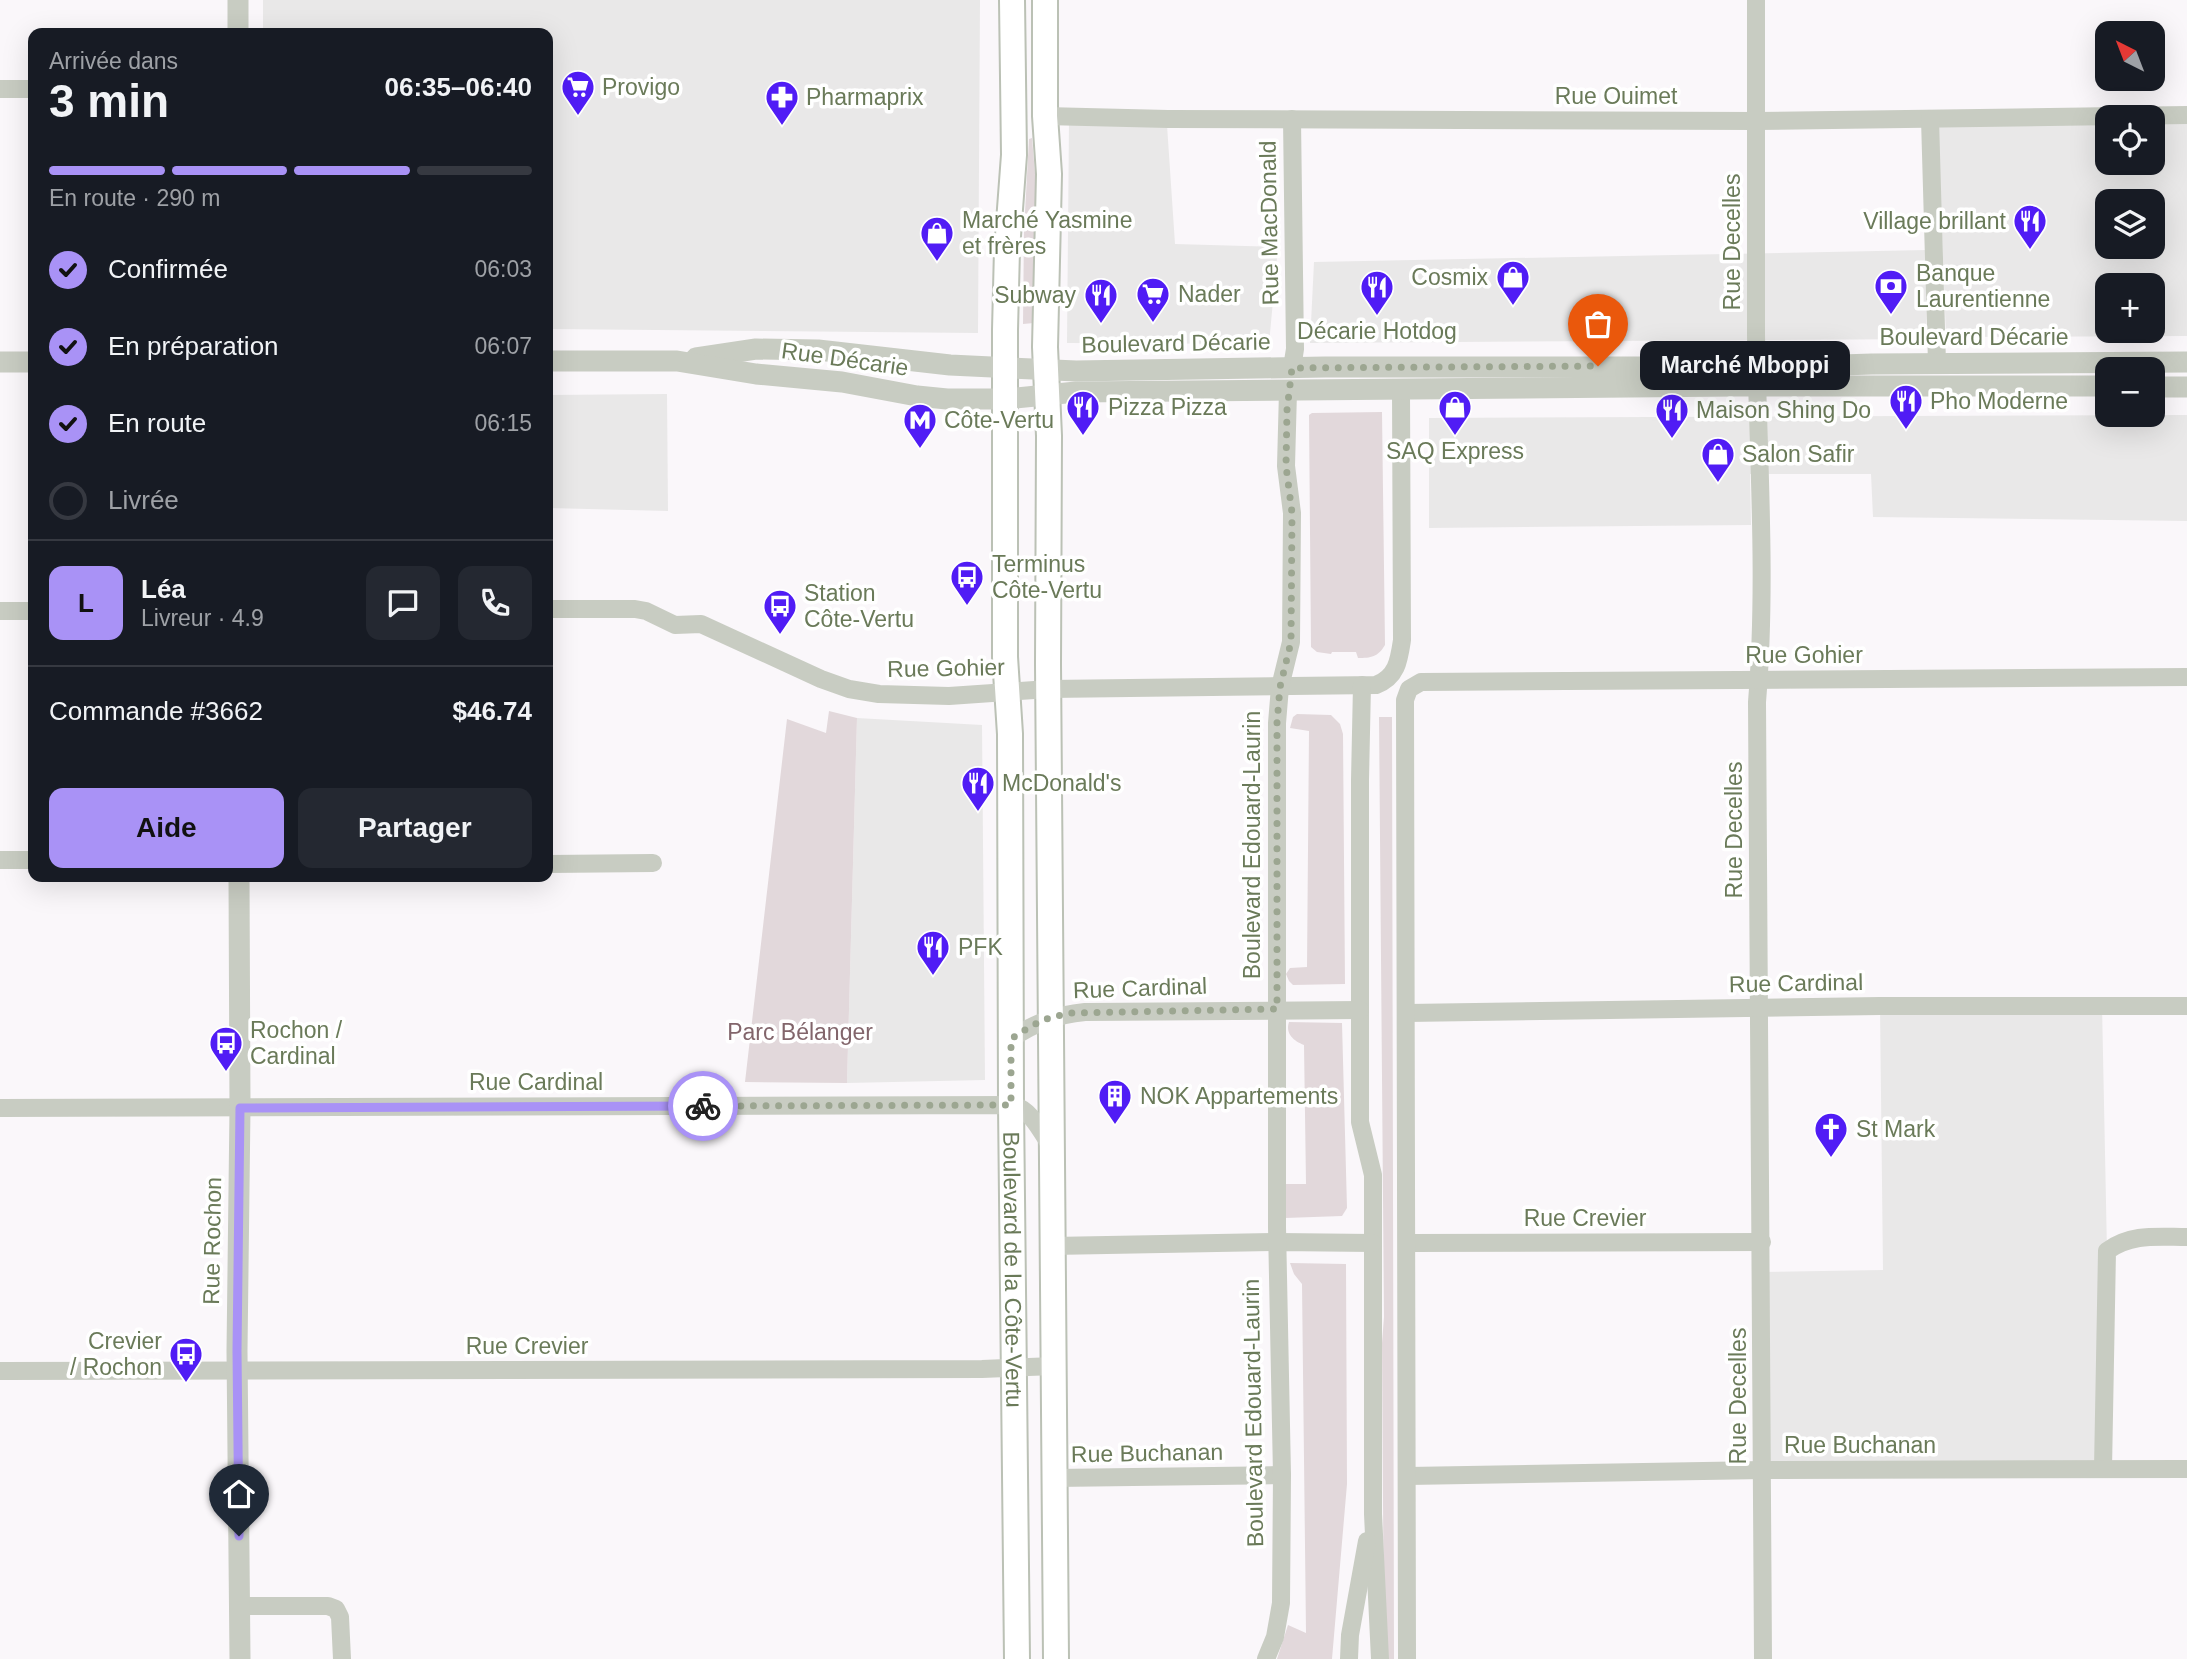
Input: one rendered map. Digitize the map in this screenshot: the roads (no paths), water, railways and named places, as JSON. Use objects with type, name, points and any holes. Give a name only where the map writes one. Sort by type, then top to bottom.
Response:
[{"type":"main road","name":"Boulevard de la Côte-Vertu","points":[[1012,0],[1014,155],[1007,249],[1005,657],[1010,745],[1017,1659]]},
{"type":"main road","name":"Boulevard de la Côte-Vertu","points":[[1045,0],[1045,116],[1049,174],[1046,395],[1049,436],[1056,1659]]},
{"type":"street","points":[[238,0],[238,28]]},
{"type":"street","name":"Rue Decelles","points":[[1756,0],[1762,638],[1757,702],[1763,1659]]},
{"type":"street","points":[[0,89],[28,89]]},
{"type":"street","name":"Rue Ouimet","points":[[1045,116],[1757,121],[2187,115]]},
{"type":"street","name":"Rue MacDonald","points":[[1292,119],[1295,349],[1292,368]]},
{"type":"street","points":[[1930,119],[1937,363]]},
{"type":"street","name":"Rue Décarie","points":[[553,361],[677,361],[756,349],[779,349],[841,351],[950,365],[1005,366]]},
{"type":"street","name":"Rue Décarie","points":[[677,361],[756,374],[842,382],[917,396],[1006,399]]},
{"type":"street","points":[[0,362],[28,362]]},
{"type":"street","name":"Boulevard Décarie","points":[[1006,399],[1076,392],[1401,390],[1758,377],[1937,363],[2187,362]]},
{"type":"street","name":"Boulevard Décarie","points":[[1005,366],[1084,371],[1292,368],[2095,386]]},
{"type":"street","name":"Boulevard Edouard-Laurin","points":[[1266,1659],[1275,1637],[1281,1603],[1277,723],[1280,687],[1291,634],[1292,513],[1286,466],[1292,368]]},
{"type":"street","points":[[2165,387],[2187,387]]},
{"type":"street","points":[[1380,1659],[1373,1514],[1373,1175],[1360,1122],[1362,685],[1376,685],[1390,677],[1396,669],[1402,640],[1401,390]]},
{"type":"street","name":"Rue Gohier","points":[[553,609],[624,608],[646,611],[675,625],[701,624],[821,679],[856,691],[879,694],[949,695],[1049,689],[1362,685]]},
{"type":"street","points":[[0,611],[28,611]]},
{"type":"street","name":"Rue Gohier","points":[[1407,1013],[1405,699],[1415,686],[2187,677]]},
{"type":"street","points":[[0,860],[28,860]]},
{"type":"street","points":[[553,864],[653,863]]},
{"type":"street","name":"Rue Rochon","points":[[239,882],[237,1371],[240,1659]]},
{"type":"street","name":"Rue Cardinal","points":[[1407,1013],[1880,1006],[2187,1006]]},
{"type":"street","name":"Rue Cardinal","points":[[1011,1039],[1051,1017],[1085,1012],[1360,1010]]},
{"type":"street","points":[[1407,1013],[1407,1659]]},
{"type":"street","points":[[1011,1105],[1023,1110],[1052,1148]]},
{"type":"street","name":"Rue Cardinal","points":[[0,1108],[1011,1105]]},
{"type":"street","points":[[2103,1469],[2107,1251],[2131,1237],[2187,1237]]},
{"type":"street","name":"Rue Crevier","points":[[1408,1243],[1762,1242]]},
{"type":"street","points":[[1052,1246],[1373,1243]]},
{"type":"street","name":"Rue Crevier","points":[[0,1371],[1054,1366]]},
{"type":"street","name":"Rue Buchanan","points":[[1408,1476],[1763,1470],[2187,1469]]},
{"type":"street","name":"Rue Buchanan","points":[[1054,1478],[1282,1475]]},
{"type":"street","points":[[1349,1659],[1350,1635],[1373,1514]]},
{"type":"street","points":[[239,1606],[328,1606],[336,1609],[340,1617],[342,1659]]},
{"type":"place","name":"Provigo","points":[[578,117]]},
{"type":"place","name":"Pharmaprix","points":[[782,127]]},
{"type":"place","name":"Village brillant","points":[[2030,251]]},
{"type":"place","name":"Marché Yasmine et frères","points":[[937,263]]},
{"type":"place","name":"Cosmix","points":[[1513,307]]},
{"type":"place","name":"Banque Laurentienne","points":[[1891,316]]},
{"type":"place","name":"Décarie Hotdog","points":[[1377,317]]},
{"type":"place","name":"Nader","points":[[1153,324]]},
{"type":"place","name":"Subway","points":[[1101,325]]},
{"type":"place","name":"Marché Mboppi","points":[[1598,366]]},
{"type":"place","name":"Pho Moderne","points":[[1906,431]]},
{"type":"place","name":"Pizza Pizza","points":[[1083,437]]},
{"type":"place","name":"SAQ Express","points":[[1455,437]]},
{"type":"place","name":"Maison Shing Do","points":[[1672,440]]},
{"type":"place","name":"Côte-Vertu","points":[[920,450]]},
{"type":"place","name":"Salon Safir","points":[[1718,484]]},
{"type":"place","name":"Terminus Côte-Vertu","points":[[967,607]]},
{"type":"place","name":"Station Côte-Vertu","points":[[780,636]]},
{"type":"place","name":"McDonald's","points":[[978,813]]},
{"type":"place","name":"PFK","points":[[933,977]]},
{"type":"place","name":"Rochon / Cardinal","points":[[226,1073]]},
{"type":"place","name":"NOK Appartements","points":[[1115,1126]]},
{"type":"place","name":"St Mark","points":[[1831,1159]]},
{"type":"place","name":"Crevier / Rochon","points":[[186,1384]]},
{"type":"park label","name":"Parc Bélanger","points":[[800,1032]]}]
